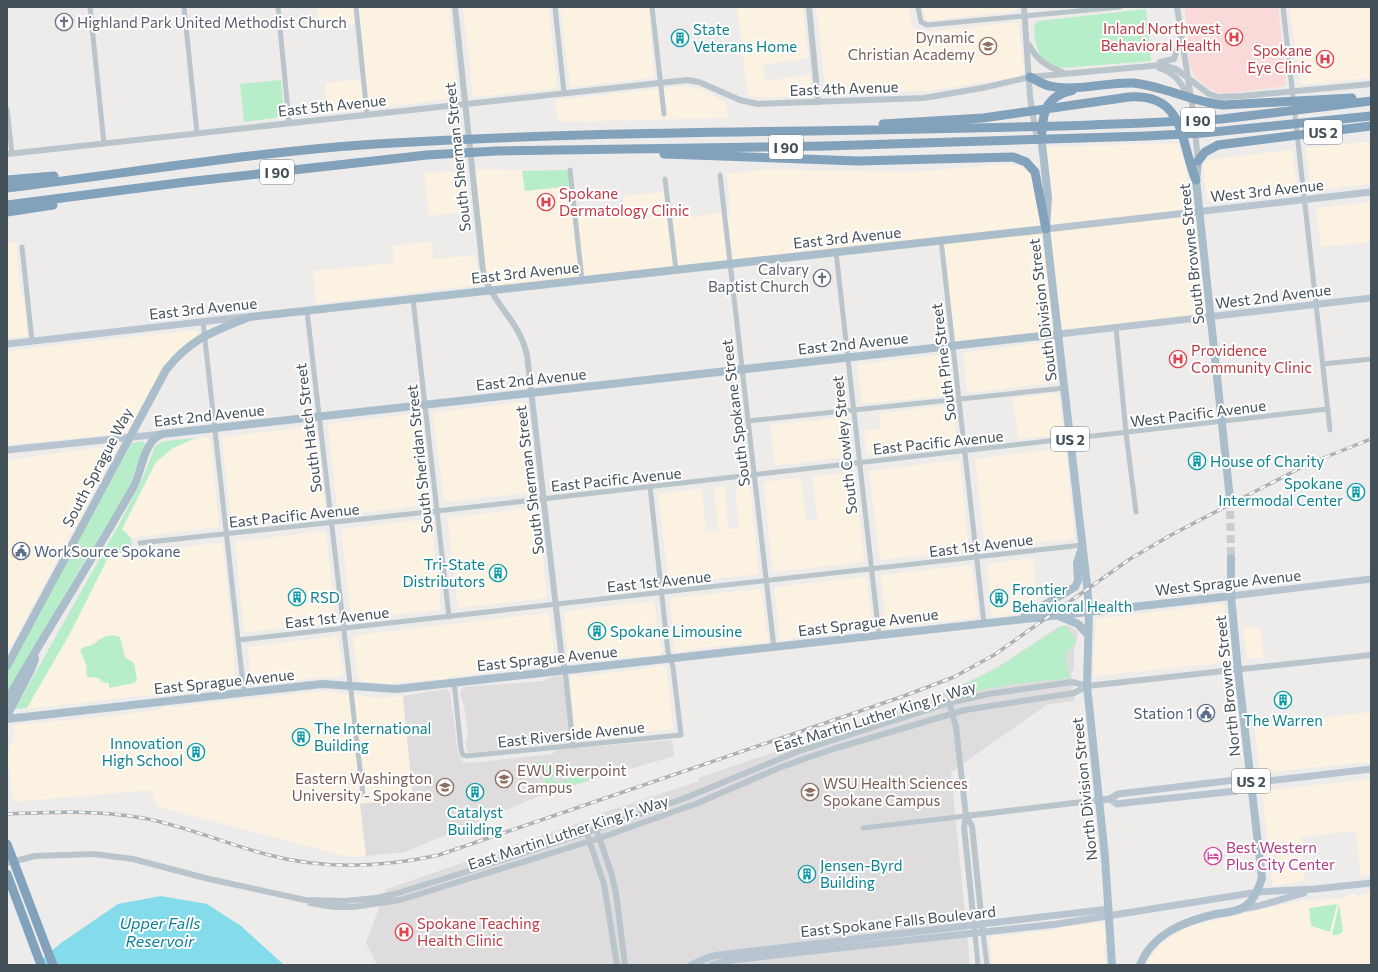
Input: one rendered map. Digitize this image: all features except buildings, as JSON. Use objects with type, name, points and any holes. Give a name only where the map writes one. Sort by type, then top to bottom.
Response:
[{"type":"highway","points":[[1030,77],[1051,87],[1092,86]]},
{"type":"highway","name":"US 2","points":[[1042,144],[1044,114],[1050,102],[1064,93],[1092,86],[1134,84],[1156,88],[1207,103],[1223,105],[1371,97]]},
{"type":"highway","points":[[788,130],[983,118],[1143,96],[1160,103],[1175,116],[1182,132],[1196,180]]},
{"type":"highway","name":"I 90","points":[[7,188],[181,165],[377,144],[541,137],[788,130],[1023,127],[1222,119],[1371,101]]},
{"type":"highway","name":"I 90","points":[[7,205],[186,182],[426,155],[1023,141],[1203,133],[1371,116]]},
{"type":"highway","name":"US 2","points":[[1198,161],[1205,152],[1218,145],[1371,126]]},
{"type":"highway","points":[[549,151],[858,160],[1007,156],[1026,162],[1036,172],[1046,229]]},
{"type":"highway","points":[[7,180],[181,165]]},
{"type":"highway","points":[[7,212],[186,182]]},
{"type":"highway","points":[[7,844],[53,965]]},
{"type":"highway","points":[[7,874],[41,965]]},
{"type":"main road","name":"South Division Street","points":[[1042,144],[1048,197],[1046,229],[1089,611]]},
{"type":"main road","name":"South Browne Street","points":[[1198,161],[1196,180],[1223,422],[1230,499]]},
{"type":"main road","name":"West 3rd Avenue","points":[[1046,229],[1371,192]]},
{"type":"main road","name":"East 3rd Avenue","points":[[7,344],[1046,229]]},
{"type":"main road","name":"West 2nd Avenue","points":[[1059,334],[1371,298]]},
{"type":"main road","name":"South Sprague Way","points":[[7,666],[134,428],[169,366],[181,352],[204,335],[248,317]]},
{"type":"main road","name":"East 2nd Avenue","points":[[7,450],[532,394],[1059,334]]},
{"type":"main road","points":[[7,700],[134,485],[150,445],[155,438],[162,434]]},
{"type":"main road","points":[[1021,619],[1077,585],[1077,563],[1082,545]]},
{"type":"main road","name":"US 2","points":[[1231,558],[1231,596]]},
{"type":"main road","name":"West Sprague Avenue","points":[[1089,611],[1371,580]]},
{"type":"main road","name":"North Browne Street","points":[[1231,596],[1262,878],[1258,892]]},
{"type":"main road","name":"East Sprague Avenue","points":[[8,718],[322,684],[397,689],[774,648],[1089,611]]},
{"type":"main road","name":"North Division Street","points":[[1089,611],[1087,686],[1099,800],[1112,965]]},
{"type":"main road","points":[[1055,615],[1076,622],[1082,626],[1088,634]]},
{"type":"main road","points":[[8,718],[31,670],[38,647]]},
{"type":"main road","points":[[1099,800],[1110,798],[1117,804],[1236,790],[1242,784],[1371,769]]},
{"type":"main road","points":[[1140,965],[1148,950],[1162,937],[1175,927],[1194,919],[1258,906],[1315,889],[1371,883]]},
{"type":"main road","name":"East Spokane Falls Boulevard","points":[[712,965],[731,960],[975,934],[983,929],[1258,892],[1315,889]]},
{"type":"main road","points":[[1240,909],[1252,900],[1258,892]]},
{"type":"main road","name":"East Spokane Falls Boulevard","points":[[691,965],[709,957],[719,955],[974,926],[983,929]]},
{"type":"street","points":[[90,7],[104,144]]},
{"type":"street","points":[[184,7],[197,133]]},
{"type":"street","points":[[278,7],[289,122]]},
{"type":"street","points":[[356,7],[367,114]]},
{"type":"street","name":"South Sherman Street","points":[[455,7],[482,271],[490,290],[516,326],[528,355],[573,746]]},
{"type":"street","points":[[554,7],[564,93]]},
{"type":"street","points":[[652,7],[664,114]]},
{"type":"street","points":[[809,7],[818,102]]},
{"type":"street","points":[[918,7],[920,22],[923,24],[935,25],[1120,7]]},
{"type":"street","name":"South Division Street","points":[[1024,7],[1028,43],[1030,89],[1036,134],[1042,144]]},
{"type":"street","name":"South Browne Street","points":[[1177,7],[1180,37],[1193,111],[1198,161]]},
{"type":"street","points":[[1283,7],[1330,430]]},
{"type":"street","points":[[1144,66],[1174,59],[1177,53],[1180,37]]},
{"type":"street","points":[[1028,43],[1037,59],[1044,65],[1063,73]]},
{"type":"street","points":[[1144,66],[1168,66],[1187,76],[1209,94],[1219,97],[1292,92],[1371,84]]},
{"type":"street","points":[[1144,66],[1164,70],[1178,78],[1184,87],[1193,111]]},
{"type":"street","name":"East 4th Avenue","points":[[661,82],[687,80],[699,82],[740,100],[758,104],[924,98],[1030,77],[1144,66]]},
{"type":"street","name":"East 5th Avenue","points":[[9,154],[661,82]]},
{"type":"street","points":[[7,109],[9,154]]},
{"type":"street","points":[[570,170],[582,280]]},
{"type":"street","name":"South Spokane Street","points":[[720,175],[774,648]]},
{"type":"street","points":[[665,179],[676,270]]},
{"type":"street","name":"South Pine Street","points":[[941,240],[966,451],[984,623]]},
{"type":"street","points":[[22,247],[32,341]]},
{"type":"street","name":"South Cowley Street","points":[[836,252],[879,635]]},
{"type":"street","name":"South Sheridan Street","points":[[413,299],[448,617]]},
{"type":"street","name":"South Hatch Street","points":[[306,310],[363,795]]},
{"type":"street","points":[[203,322],[244,693]]},
{"type":"street","points":[[1116,328],[1126,433],[1136,512]]},
{"type":"street","points":[[1323,364],[1371,358]]},
{"type":"street","points":[[748,422],[1065,388]]},
{"type":"street","name":"West Pacific Avenue","points":[[1070,440],[1328,409]]},
{"type":"street","name":"East Pacific Avenue","points":[[140,543],[437,512],[650,486],[754,476],[1070,440]]},
{"type":"street","points":[[650,486],[661,593],[670,659]]},
{"type":"street","name":"East 1st Avenue","points":[[238,640],[1082,545]]},
{"type":"street","points":[[1087,686],[1371,655]]},
{"type":"street","name":"East Riverside Avenue","points":[[454,682],[463,755],[471,757],[681,735],[673,667],[670,659]]},
{"type":"street","name":"East Martin Luther King Jr. Way","points":[[7,863],[27,857],[44,855],[107,855],[154,863],[205,878],[306,900],[345,901],[395,894],[597,829],[684,798],[799,751],[949,703],[988,694],[1072,682],[1087,686]]},
{"type":"street","name":"East Martin Luther King Jr. Way","points":[[306,900],[314,904],[340,907],[365,907],[391,902],[600,838],[698,803],[813,755],[952,713],[991,705],[1074,693],[1087,686]]},
{"type":"street","points":[[949,703],[956,728],[966,816],[964,827],[978,965]]},
{"type":"street","points":[[863,828],[1099,800]]},
{"type":"street","points":[[966,816],[972,826],[987,965]]},
{"type":"street","points":[[597,829],[614,886],[626,965]]},
{"type":"street","points":[[586,832],[604,884],[617,965]]},
{"type":"shaded area","points":[[317,7],[449,7],[458,98],[328,114],[325,83],[361,79],[355,24],[319,27]]},
{"type":"shaded area","points":[[463,7],[549,7],[557,87],[554,89],[476,97],[473,96]]},
{"type":"shaded area","points":[[560,7],[649,7],[654,76],[651,78],[574,87],[570,85]]},
{"type":"shaded area","points":[[737,7],[803,7],[808,58],[763,65],[765,81],[810,75],[812,92],[809,95],[767,98],[748,96]]},
{"type":"shaded area","points":[[816,7],[909,7],[912,27],[920,32],[1018,22],[1024,73],[1020,77],[927,91],[833,94],[825,85]]},
{"type":"shaded area","points":[[923,7],[1017,7],[1018,9],[1015,11],[927,21]]},
{"type":"shaded area","name":"Inland Northwest Behavioral Health","points":[[1185,7],[1278,7],[1286,76],[1285,86],[1226,94],[1215,92],[1199,81],[1194,75],[1190,66]]},
{"type":"shaded area","points":[[1289,7],[1371,7],[1371,78],[1301,85]]},
{"type":"shaded area","points":[[683,86],[701,89],[726,102],[728,118],[558,122],[555,100]]},
{"type":"shaded area","points":[[1371,141],[1371,184],[1311,191],[1306,148]]},
{"type":"shaded area","points":[[1179,143],[1187,173],[1191,212],[1200,211],[1211,317],[953,346],[941,241],[491,290],[483,271],[472,169],[522,170],[525,191],[572,186],[576,216],[624,211],[623,196],[663,192],[667,219],[730,212],[727,174],[766,169],[910,172],[1006,164],[1020,166],[1031,174],[1035,187],[1040,229],[1046,229],[1042,147]]},
{"type":"shaded area","points":[[1292,150],[1297,193],[1212,202],[1207,200],[1203,168],[1205,160]]},
{"type":"shaded area","points":[[466,171],[471,211],[429,216],[424,173]]},
{"type":"shaded area","points":[[1371,202],[1371,242],[1321,247],[1316,208]]},
{"type":"shaded area","points":[[431,241],[433,259],[475,255],[479,281],[477,285],[316,304],[313,271],[394,263],[393,246]]},
{"type":"shaded area","points":[[16,242],[21,296],[24,299],[28,336],[7,338],[7,243]]},
{"type":"shaded area","points":[[194,330],[197,331],[197,335],[177,351],[160,373],[128,433],[7,445],[7,351]]},
{"type":"shaded area","points":[[1050,342],[1054,345],[1057,382],[969,393],[967,392],[963,355],[965,352]]},
{"type":"shaded area","points":[[946,354],[949,356],[951,395],[862,404],[857,367],[859,364]]},
{"type":"shaded area","points":[[1057,393],[1059,395],[1063,431],[1061,435],[1018,439],[1013,398]]},
{"type":"shaded area","points":[[523,402],[526,407],[535,492],[444,502],[433,415],[435,412]]},
{"type":"shaded area","points":[[952,405],[957,444],[867,454],[864,431],[881,429],[880,413]]},
{"type":"shaded area","points":[[419,413],[422,416],[430,504],[342,515],[338,513],[328,429],[329,424]]},
{"type":"shaded area","points":[[846,417],[848,419],[852,456],[775,466],[770,425]]},
{"type":"shaded area","points":[[314,426],[317,430],[326,515],[322,517],[234,526],[232,523],[222,440],[223,437]]},
{"type":"shaded area","points":[[203,436],[208,438],[211,442],[219,527],[131,538],[122,529],[156,461],[173,448]]},
{"type":"shaded area","points":[[119,445],[7,654],[7,460]]},
{"type":"shaded area","points":[[1059,446],[1066,450],[1075,538],[985,549],[975,459],[1054,449]]},
{"type":"shaded area","points":[[957,460],[960,462],[969,550],[880,560],[869,471]]},
{"type":"shaded area","points":[[852,472],[855,474],[864,562],[773,572],[763,482],[801,477],[806,520],[817,520],[813,476]]},
{"type":"shaded area","points":[[747,483],[750,486],[759,574],[669,584],[658,494],[702,488],[706,531],[718,530],[714,487],[725,486],[728,529],[739,528],[735,485]]},
{"type":"shaded area","points":[[535,507],[538,509],[547,598],[458,608],[447,518]]},
{"type":"shaded area","points":[[431,519],[441,610],[353,619],[351,617],[341,531],[346,528]]},
{"type":"shaded area","points":[[324,531],[326,533],[336,620],[333,623],[248,632],[244,631],[235,542]]},
{"type":"shaded area","points":[[219,543],[223,547],[236,686],[172,693],[162,697],[157,695],[131,697],[27,709],[27,706],[69,635],[110,554]]},
{"type":"shaded area","points":[[1033,558],[1038,607],[1033,611],[997,616],[991,614],[987,564]]},
{"type":"shaded area","points":[[969,565],[972,568],[976,605],[979,610],[977,618],[895,627],[889,629],[883,628],[881,625],[881,618],[885,612],[881,578],[882,575]]},
{"type":"shaded area","points":[[864,577],[867,579],[873,626],[869,631],[791,638],[785,641],[778,638],[779,630],[774,590],[776,587]]},
{"type":"shaded area","points":[[759,589],[762,591],[766,630],[769,638],[766,642],[692,649],[679,653],[673,650],[674,642],[670,602],[672,598]]},
{"type":"shaded area","points":[[654,601],[660,645],[663,650],[659,655],[574,662],[568,660],[564,614],[566,611]]},
{"type":"shaded area","points":[[1220,604],[1223,605],[1231,662],[1093,676],[1096,619]]},
{"type":"shaded area","points":[[548,613],[550,616],[555,661],[554,666],[549,668],[541,666],[450,677],[443,680],[435,679],[385,684],[361,681],[357,675],[353,639],[356,635]]},
{"type":"shaded area","name":"WSU Health Sciences Spokane Campus","points":[[1068,625],[1077,631],[1078,635],[1074,649],[1074,669],[1071,674],[1075,701],[1048,704],[951,772],[970,965],[377,965],[366,943],[386,889],[597,817],[599,814],[699,781],[698,778],[927,700],[981,676],[1007,661],[1060,626]]},
{"type":"shaded area","points":[[1260,626],[1264,658],[1247,658],[1243,628]]},
{"type":"shaded area","points":[[336,636],[338,639],[341,661],[344,669],[343,675],[340,677],[254,684],[251,682],[248,647]]},
{"type":"shaded area","points":[[662,665],[667,669],[673,729],[575,741],[569,675],[583,676],[652,668]]},
{"type":"shaded area","name":"EWU Riverpoint Campus","points":[[569,675],[576,748],[672,740],[674,756],[542,795],[405,852],[366,856],[360,804],[413,798],[403,696],[445,689],[450,691],[458,752],[463,762],[470,763],[552,754],[557,750],[564,749],[564,743],[468,753],[465,742],[468,736],[464,705],[460,693],[463,687],[544,681],[550,677]]},
{"type":"shaded area","points":[[324,691],[379,698],[403,696],[413,798],[360,804],[366,856],[350,857],[158,807],[151,790],[13,802],[7,752],[15,734],[14,725],[119,715],[157,710],[167,706],[174,707]]},
{"type":"shaded area","points":[[1371,712],[1371,762],[1260,773],[1254,725]]},
{"type":"shaded area","points":[[1371,779],[1371,875],[1361,877],[1356,831],[1301,837],[1305,881],[1273,886],[1262,791]]},
{"type":"shaded area","points":[[1371,892],[1371,965],[1145,965],[1162,943],[1190,926],[1304,900],[1315,901],[1348,897],[1352,893],[1357,896]]},
{"type":"shaded area","points":[[1102,922],[1105,926],[1106,933],[1104,952],[1106,965],[992,965],[990,941],[993,935],[1002,936],[1056,930],[1061,927]]},
{"type":"green space","points":[[1146,9],[1151,61],[1061,68],[1050,65],[1046,62],[1042,58],[1036,44],[1034,27],[1039,21]]},
{"type":"green space","points":[[281,80],[284,114],[282,117],[244,122],[240,84]]},
{"type":"green space","points":[[570,170],[572,186],[525,191],[522,171]]},
{"type":"green space","points":[[195,438],[173,448],[156,462],[122,529],[131,538],[132,552],[110,554],[69,635],[27,708],[15,709],[122,519],[143,478],[155,446],[165,441]]},
{"type":"green space","points":[[143,441],[145,445],[127,492],[82,565],[7,694],[7,672],[132,443]]},
{"type":"green space","points":[[1066,626],[1076,640],[1065,656],[1070,678],[1008,685],[961,694],[959,687],[997,668],[1060,627]]},
{"type":"green space","points":[[113,635],[120,637],[125,657],[134,663],[137,680],[134,683],[109,688],[109,683],[101,682],[99,678],[87,677],[86,664],[80,650],[103,638]]},
{"type":"green space","points":[[542,761],[550,764],[547,769],[548,775],[556,782],[561,782],[578,773],[594,773],[589,779],[575,785],[572,783],[566,787],[556,788],[546,784],[541,769],[531,767]]},
{"type":"green space","points":[[562,762],[568,763],[571,771],[561,777],[556,778],[551,770],[555,765]]},
{"type":"green space","points":[[1337,904],[1330,932],[1311,926],[1309,908]]},
{"type":"green space","points":[[1339,904],[1343,931],[1339,935],[1332,935]]},
{"type":"water","name":"Upper Falls Reservoir","points":[[161,896],[207,904],[241,926],[284,965],[35,965],[61,943],[118,904]]},
{"type":"tunnel","points":[[1230,499],[1231,558]]},
{"type":"railway","points":[[7,814],[58,812],[126,815],[159,821],[250,850],[308,863],[330,865],[373,865],[395,863],[439,855],[904,696],[954,677],[994,655],[1130,559],[1171,535],[1306,465],[1371,439]]},
{"type":"place","name":"Highland Park United Methodist Church","points":[[64,22]]},
{"type":"place","name":"Inland Northwest Behavioral Health","points":[[1234,37]]},
{"type":"place","name":"State Veterans Home","points":[[680,38]]},
{"type":"place","name":"Dynamic Christian Academy","points":[[988,46]]},
{"type":"place","name":"Spokane Eye Clinic","points":[[1325,59]]},
{"type":"place","name":"Spokane Dermatology Clinic","points":[[546,202]]},
{"type":"place","name":"Calvary Baptist Church","points":[[822,278]]},
{"type":"place","name":"Providence Community Clinic","points":[[1178,359]]},
{"type":"place","name":"House of Charity","points":[[1197,461]]},
{"type":"place","name":"Spokane Intermodal Center","points":[[1356,492]]},
{"type":"place","name":"WorkSource Spokane","points":[[21,551]]},
{"type":"place","name":"Tri-State Distributors","points":[[498,573]]},
{"type":"place","name":"RSD","points":[[297,597]]},
{"type":"place","name":"Frontier Behavioral Health","points":[[999,598]]},
{"type":"place","name":"Spokane Limousine","points":[[597,631]]},
{"type":"place","name":"The Warren","points":[[1283,700]]},
{"type":"place","name":"Station 1","points":[[1206,713]]},
{"type":"place","name":"The International Building","points":[[301,737]]},
{"type":"place","name":"Innovation High School","points":[[196,752]]},
{"type":"place","name":"EWU Riverpoint Campus","points":[[504,779]]},
{"type":"place","name":"Eastern Washington University - Spokane","points":[[445,787]]},
{"type":"place","name":"Catalyst Building","points":[[475,792]]},
{"type":"place","name":"WSU Health Sciences Spokane Campus","points":[[810,792]]},
{"type":"place","name":"Best Western Plus City Center","points":[[1213,856]]},
{"type":"place","name":"Jensen-Byrd Building","points":[[807,874]]},
{"type":"place","name":"Spokane Teaching Health Clinic","points":[[404,932]]}]
